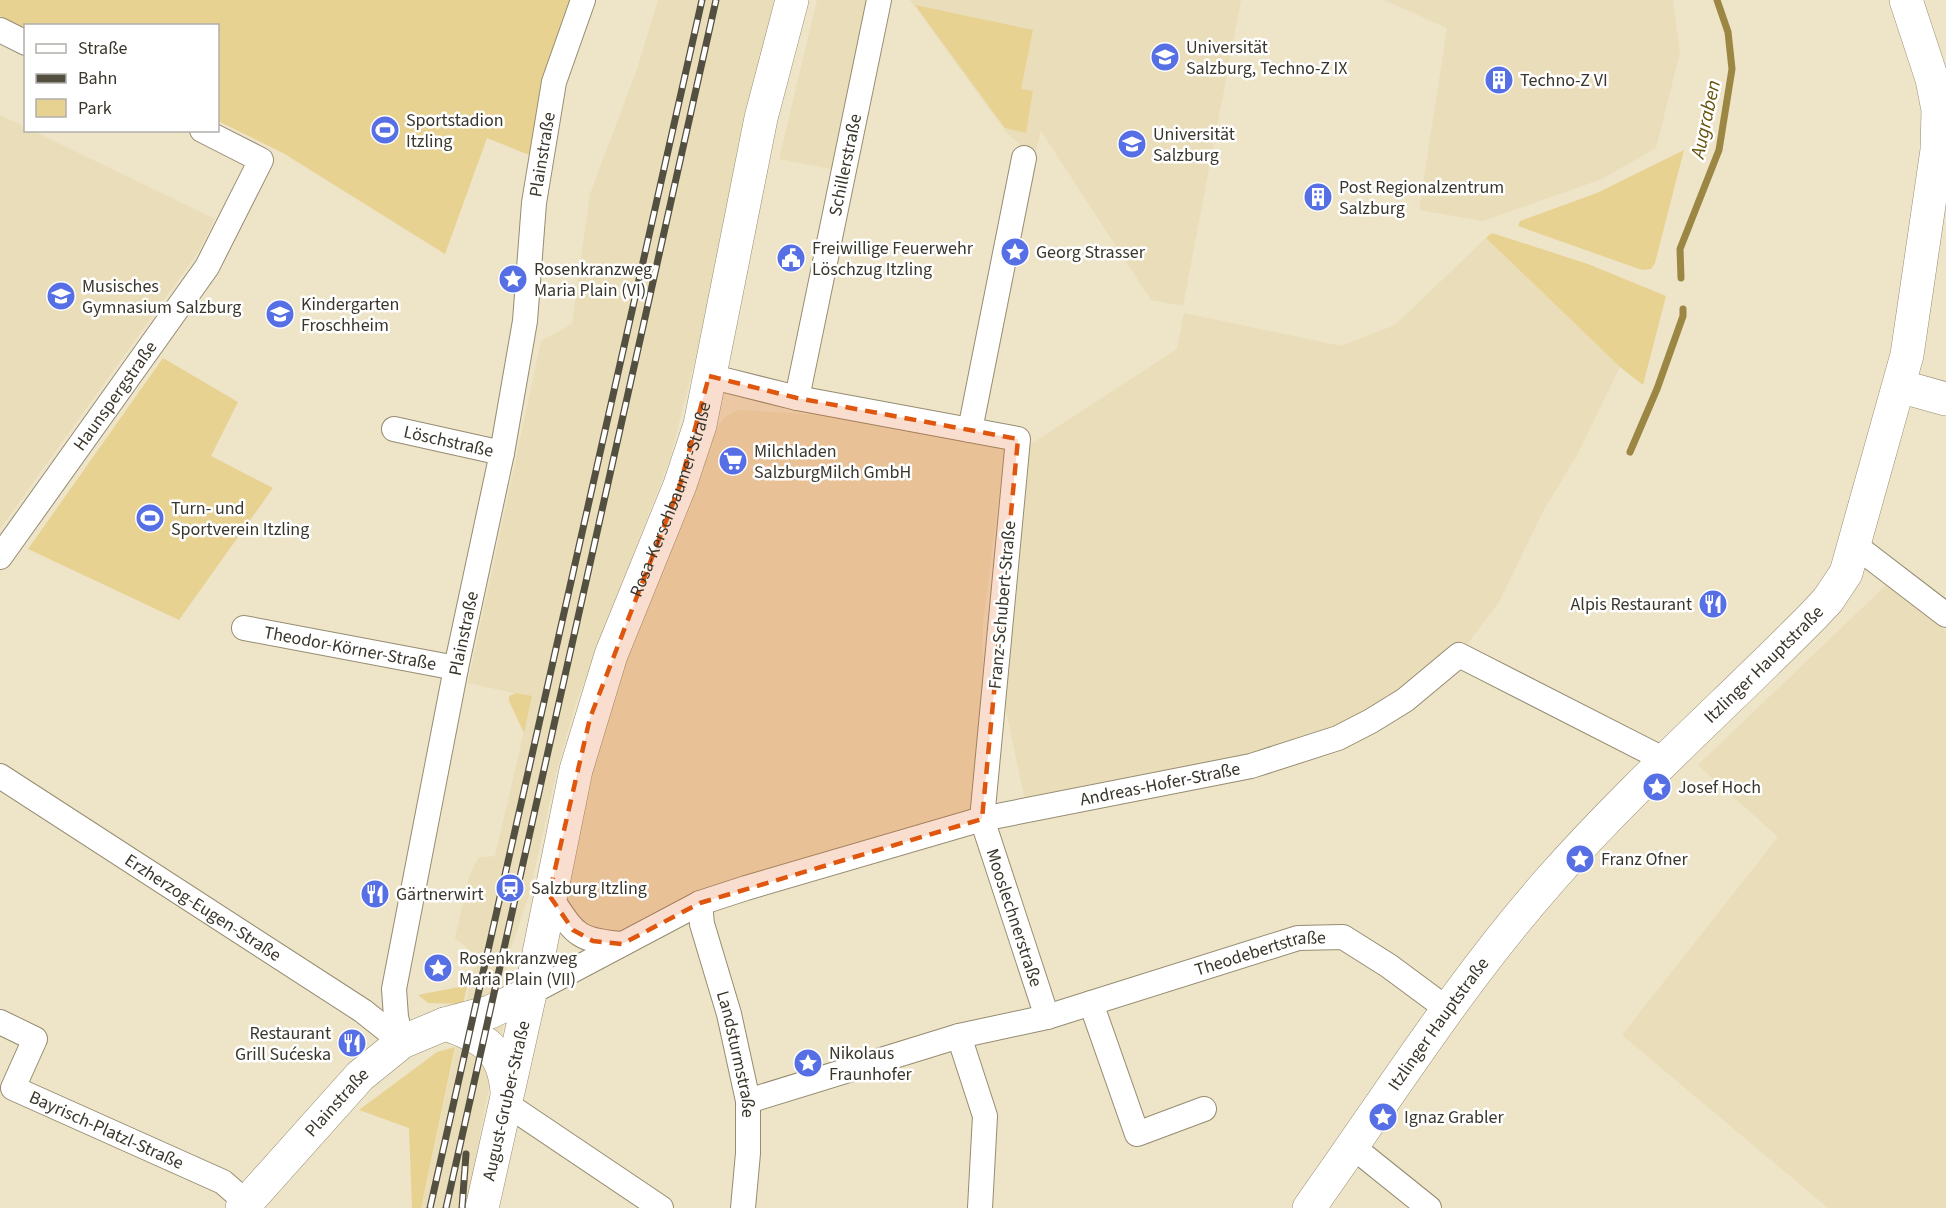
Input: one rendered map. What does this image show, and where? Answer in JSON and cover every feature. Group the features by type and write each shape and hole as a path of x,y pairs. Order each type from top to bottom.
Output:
{"street":[{"name":"Plainstraße","path":"244,1205 360,1076 402,1042 396,1017 394,989 456,669 502,453 525,321 534,203 555,82 583,0"},
{"name":"Rosa-Kerschbaumer-Straße","path":"530,993 576,770 590,718 611,655 680,485 700,425 761,118 792,0"},
{"name":"Schillerstraße","path":"797,398 879,0"},
{"name":"Itzlinger Hauptstraße","path":"1309,1208 1447,1009 1551,879 1665,760 1828,600 1846,573 1856,546 1907,355 1932,195 1938,110 1932,79 1906,0"},
{"path":"0,30 24,42"},
{"name":"Haunspergstraße","path":"0,557 207,267 261,160 206,132"},
{"path":"970,430 1024,158"},
{"name":"Franz-Schubert-Straße","path":"709,376 797,398 1018,439 982,819"},
{"path":"1899,386 1946,399"},
{"name":"Löschstraße","path":"394,429 502,453"},
{"path":"1856,546 1946,615"},
{"name":"Theodor-Körner-Straße","path":"244,628 456,669"},
{"name":"Andreas-Hofer-Straße","path":"402,1042 445,1024 490,1012 700,903 982,819 1251,766 1315,746 1371,722 1404,700 1459,655 1665,760"},
{"name":"Erzherzog-Eugen-Straße","path":"0,776 363,1011 402,1042"},
{"name":"Mooslechnerstraße","path":"982,819 1047,1017"},
{"path":"549,895 573,930 584,938 622,944"},
{"name":"Landsturmstraße","path":"700,903 702,924 729,1014 748,1101 748,1153 743,1208"},
{"name":"Theodebertstraße","path":"748,1101 959,1036 1047,1017 1298,938 1343,937 1389,966 1447,1009"},
{"name":"August-Gruber-Straße","path":"482,1208 530,993"},
{"path":"1091,1002 1137,1134 1204,1109"},
{"name":"Bayrisch-Platzl-Straße","path":"0,1022 35,1039 6,1095 223,1182 244,1205"},
{"path":"445,1024 484,1040 492,1048 501,1063 506,1100 661,1208"},
{"path":"959,1036 985,1116 980,1208"},
{"path":"1353,1147 1429,1208"}],"highlighted area":[{"path":"709,376 797,398 1018,439 982,819 700,903 622,944 593,941 573,930 549,895 590,718 680,485"}],"shaded area":[{"path":"658,0 774,0 696,356 670,459 575,706 557,770 529,895 507,961 506,1016 492,1070 466,1208 421,1208 476,955 455,938 468,880 478,858 495,856 532,697 468,683 541,341 572,324 590,194 637,69"},
{"path":"817,0 890,0 852,173 779,159"},
{"name":"Universität Salzburg","path":"910,0 1241,0 1183,306 1151,300 1041,131 1034,157 1006,132"},
{"path":"1384,0 1673,0 1680,52 1656,148 1602,179 1483,221 1419,210 1447,28"},
{"path":"0,115 24,127 24,132 35,132 215,219 199,251 0,529"},
{"path":"1486,238 1620,367 1576,457 1545,508 1499,602 1459,655 1338,738 1027,810 1000,682 1028,446 1177,349 1184,313 1341,346 1395,325"},
{"path":"737,410 822,415 1005,449 983,623 982,819 913,840 622,944 592,936 563,900 565,870 620,667 717,427 725,417"},
{"path":"1886,585 1946,631 1946,1208 1828,1208 1622,1035 1778,837 1698,765"}],"green space":[{"name":"Sportstadion Itzling","path":"0,0 572,0 529,155 487,138 445,254 283,153 219,121 219,24 24,24 24,28 0,16"},
{"path":"915,5 1033,30 1021,89 1033,91 1026,133 1005,128"},
{"path":"1684,150 1655,263 1651,269 1642,270 1518,226 1520,221 1597,193"},
{"path":"1492,233 1588,264 1666,296 1643,385 1620,367 1486,238"},
{"name":"Turn- und Sportverein Itzling","path":"163,358 238,402 211,456 273,488 179,620 28,549"},
{"path":"516,693 532,696 524,733 509,701 509,696"},
{"path":"467,987 463,1004 428,1003 418,995"},
{"path":"455,1047 421,1208 412,1208 409,1128 359,1110 437,1052"}],"waterway":[{"name":"Augraben","path":"1681,278 1680,249 1719,150 1732,69 1728,32 1717,0"},
{"path":"1630,452 1657,389 1683,316 1683,309"}],"railway":[{"path":"430,1208 702,0"},
{"path":"446,1208 716,0"},
{"path":"462,1208 466,1154"}],"place":[{"name":"Universität Salzburg, Techno-Z IX","path":"1165,57"},
{"name":"Techno-Z VI","path":"1499,80"},
{"name":"Sportstadion Itzling","path":"385,130"},
{"name":"Universität Salzburg","path":"1132,144"},
{"name":"Post Regionalzentrum Salzburg","path":"1318,197"},
{"name":"Georg Strasser","path":"1015,252"},
{"name":"Freiwillige Feuerwehr Löschzug Itzling","path":"791,258"},
{"name":"Rosenkranzweg Maria Plain (VI)","path":"513,279"},
{"name":"Musisches Gymnasium Salzburg","path":"61,296"},
{"name":"Kindergarten Froschheim","path":"280,314"},
{"name":"Milchladen SalzburgMilch GmbH","path":"733,461"},
{"name":"Turn- und Sportverein Itzling","path":"150,518"},
{"name":"Alpis Restaurant","path":"1713,604"},
{"name":"Josef Hoch","path":"1657,787"},
{"name":"Franz Ofner","path":"1580,859"},
{"name":"Salzburg Itzling","path":"510,888"},
{"name":"Gärtnerwirt","path":"375,894"},
{"name":"Rosenkranzweg Maria Plain (VII)","path":"438,968"},
{"name":"Restaurant Grill Sućeska","path":"352,1043"},
{"name":"Nikolaus Fraunhofer","path":"808,1063"},
{"name":"Ignaz Grabler","path":"1383,1117"}]}
